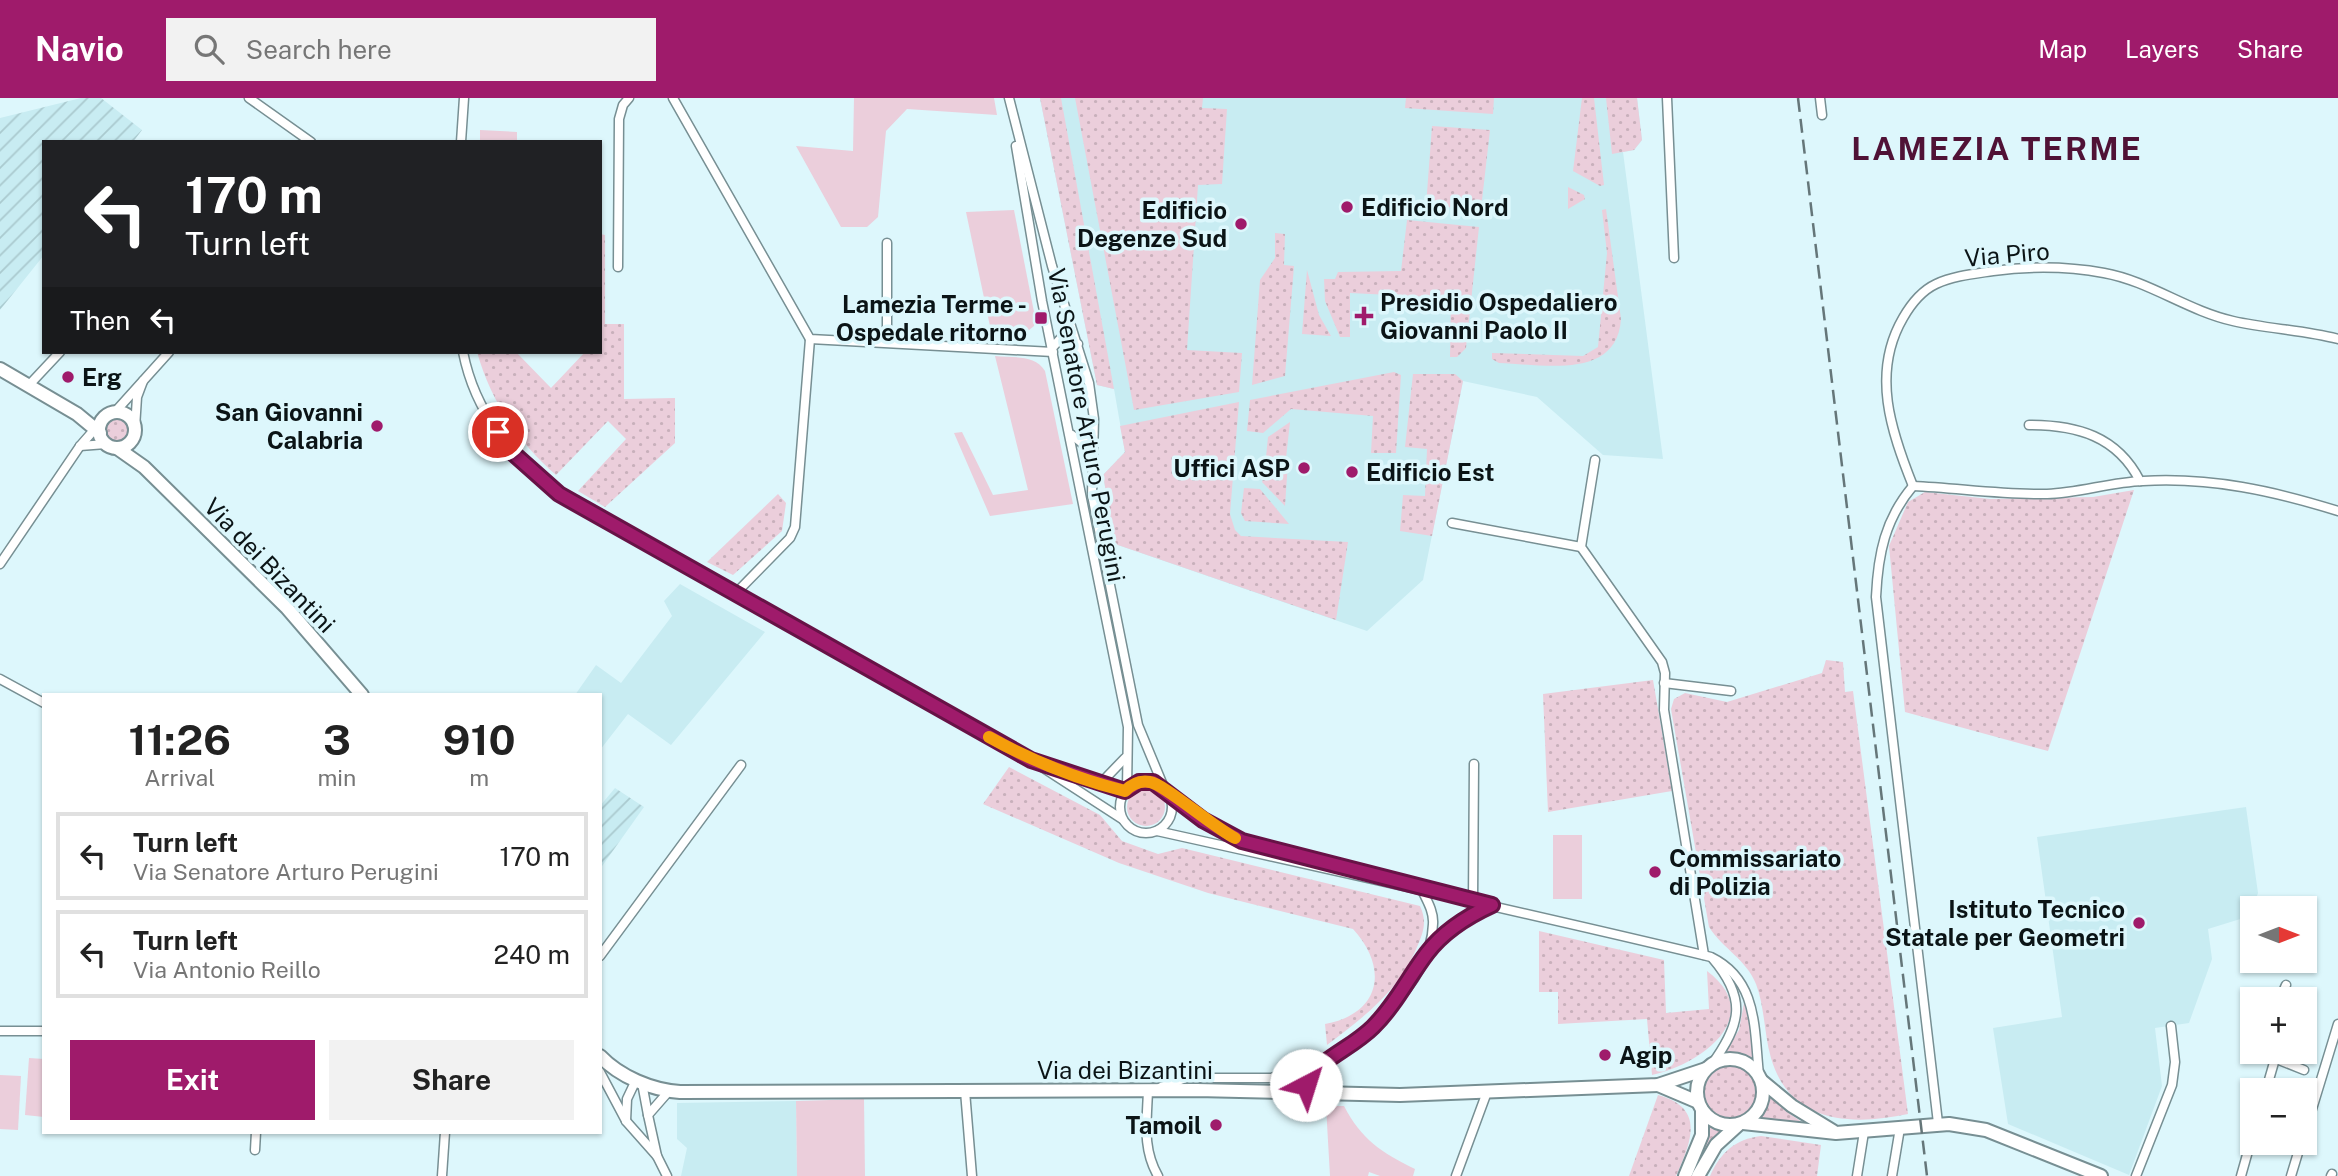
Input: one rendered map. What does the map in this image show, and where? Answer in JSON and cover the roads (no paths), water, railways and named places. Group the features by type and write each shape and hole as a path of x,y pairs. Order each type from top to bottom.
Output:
{"street":[{"path":"249,98 308,140"},
{"path":"462,140 464,98"},
{"path":"618,267 619,119 623,105 629,98"},
{"path":"673,98 810,339 796,527 790,538 734,595"},
{"name":"Via Senatore Arturo Perugini","path":"1009,98 1052,266 1078,344 1093,401 1091,486 1094,507 1138,725 1166,791 1203,820 1242,841 1387,876 1473,901 1708,956 1729,965 1746,987 1761,1078"},
{"name":"Via Senatore Arturo Perugini","path":"1009,98 1052,350 1128,727 1126,790"},
{"path":"1667,98 1674,258"},
{"path":"1820,98 1822,116"},
{"path":"887,243 887,342"},
{"name":"Via Piro","path":"1913,486 1889,415 1885,389 1887,357 1896,330 1908,308 1922,292 1936,284 1961,276 2029,266 2104,273 2234,321 2338,339"},
{"path":"810,339 1052,350 1061,338 1078,344"},
{"path":"30,384 59,354"},
{"path":"80,446 106,429 146,375 167,354"},
{"path":"464,354 482,410 514,454 559,494 1031,760 1141,833 1157,831 1171,814 1166,791 1146,781 1126,790 1099,785 1031,760"},
{"name":"Via dei Bizantini","path":"0,369 106,429 287,608 360,693"},
{"path":"77,414 128,444 135,431 138,397 146,375"},
{"path":"0,564 80,446 126,414 135,431 144,467"},
{"path":"2029,425 2064,425 2097,437 2130,460 2140,481"},
{"path":"1069,430 1075,440 1083,444 1094,433"},
{"path":"1595,460 1581,547 1661,662 1664,710 1708,956 1724,972 1737,1007 1731,1038 1699,1082 1702,1135 1685,1176"},
{"path":"1938,1123 1876,597 1881,548 1897,505 1913,486 1995,494 2049,494 2140,481 2191,480 2242,485 2338,511"},
{"path":"1452,523 1581,547"},
{"path":"0,679 42,702"},
{"path":"1664,683 1731,691"},
{"path":"1099,785 1125,758"},
{"path":"1473,901 1474,764"},
{"path":"602,953 741,765"},
{"path":"1122,819 1120,805 1126,790"},
{"name":"Via Senatore Arturo Perugini","path":"1157,831 1368,881 1421,888"},
{"path":"1274,1087 1317,1067 1371,1029 1409,984 1427,952 1433,924 1432,911 1421,888"},
{"path":"1427,952 1459,923 1492,905"},
{"path":"2317,1093 2338,1024"},
{"path":"2136,1176 2172,1085 2175,1062 2171,1026"},
{"path":"0,1031 42,1031"},
{"name":"Via dei Bizantini","path":"602,1057 639,1081 669,1091 1152,1090 1274,1087 1312,1094 1487,1092 1658,1085 1709,1066"},
{"path":"1709,1066 1733,1058 1752,1066 1761,1078 1792,1106 1836,1133"},
{"path":"2288,1064 2304,1070"},
{"path":"1274,1087 1317,1067"},
{"path":"1312,1094 1306,1080 1317,1067"},
{"path":"602,1076 626,1121 656,1156"},
{"path":"1698,1176 1716,1146 1740,1124 1752,1118 1763,1102 1761,1078"},
{"path":"639,1081 656,1156 665,1175"},
{"path":"626,1121 627,1099 639,1081"},
{"name":"Via dei Bizantini","path":"1658,1085 1700,1107"},
{"path":"1152,1090 1145,1145 1148,1158 1158,1176"},
{"path":"648,1115 669,1091"},
{"path":"965,1091 972,1176"},
{"path":"1456,1176 1487,1092"},
{"path":"1700,1107 1718,1123 1836,1133 1938,1123 1986,1130 2101,1176"},
{"path":"1892,1176 1900,1128"},
{"path":"1857,1176 1864,1132"},
{"path":"255,1150 256,1134"},
{"path":"442,1176 445,1134"},
{"path":"2241,1176 2247,1155"},
{"path":"2291,1176 2297,1155"}],"railway":[{"path":"1798,98 1927,1176"}],"place":[{"name":"Edificio Nord","path":"1347,207"},
{"name":"Edificio Degenze Sud","path":"1241,224"},
{"name":"Presidio Ospedaliero Giovanni Paolo II","path":"1364,316"},
{"name":"Lamezia Terme - Ospedale ritorno","path":"1041,318"},
{"name":"Erg","path":"68,377"},
{"name":"San Giovanni Calabria","path":"377,426"},
{"name":"Uffici ASP","path":"1304,468"},
{"name":"Edificio Est","path":"1352,472"},
{"name":"Commissariato di Polizia","path":"1655,872"},
{"name":"Istituto Tecnico Statale per Geometri","path":"2139,923"},
{"name":"Agip","path":"1605,1055"},
{"name":"Tamoil","path":"1216,1125"}],"district":[{"name":"LAMEZIA TERME","path":"1997,148"}]}
